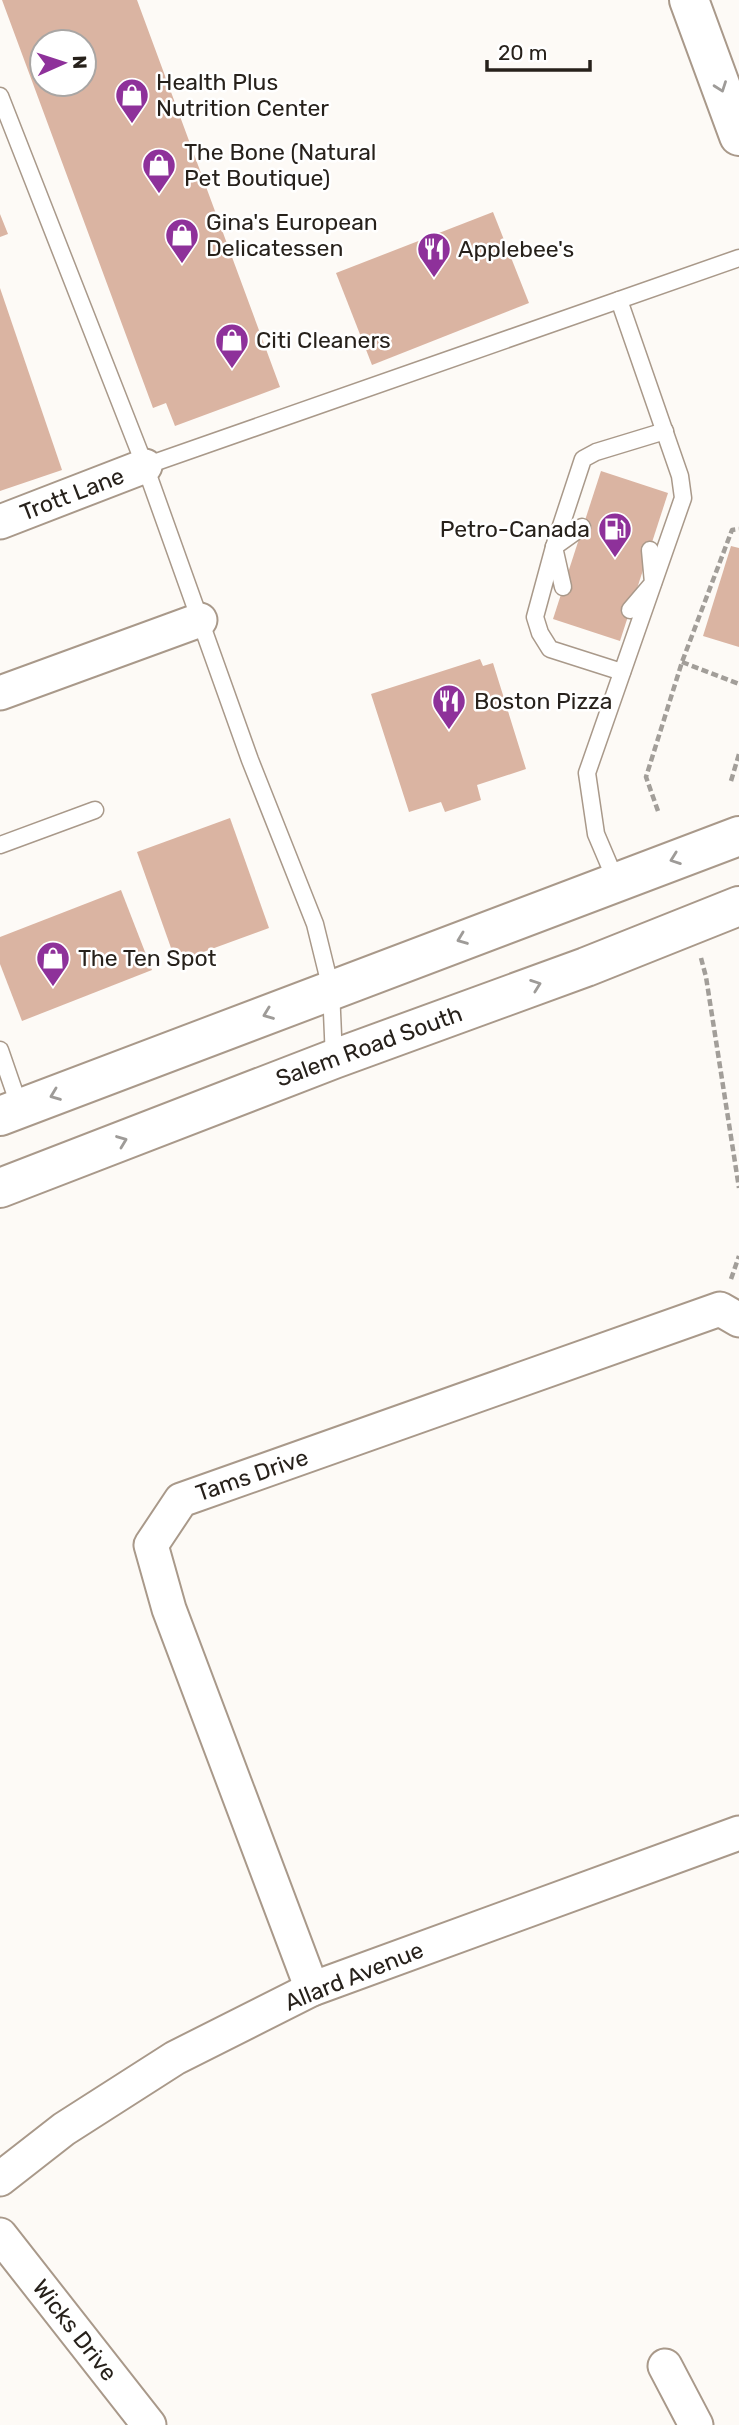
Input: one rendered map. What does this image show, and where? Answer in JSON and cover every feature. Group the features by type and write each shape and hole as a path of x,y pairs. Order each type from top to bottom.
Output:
{"main road":[{"path":"690,0 739,136"},
{"path":"10,1112 739,836"},
{"name":"Salem Road South","path":"0,1188 334,1059 586,967 739,906"}],"street":[{"name":"Trott Lane","path":"0,522 145,466"},
{"path":"0,693 200,620"},
{"name":"Tams Drive","path":"312,1989 169,1609 151,1545 181,1500 720,1309 739,1320"},
{"name":"Allard Avenue","path":"0,2179 64,2129 175,2058 312,1989 739,1833"},
{"name":"Wicks Drive","path":"0,2235 149,2425"},
{"path":"666,2366 696,2425"}],"lane":[{"path":"0,96 145,466 250,760 315,924 331,989 334,1059"},
{"path":"145,466 739,258"},
{"path":"616,881 596,834 587,773 683,498 680,476 619,300"},
{"path":"622,672 550,649 540,634 535,617 554,547 583,459 596,452 665,431"},
{"path":"554,547 582,527"},
{"path":"554,547 563,587"},
{"path":"630,610 653,583 650,550"},
{"path":"0,845 95,810"},
{"path":"0,1051 10,1112"}],"path":[{"path":"658,811 646,777 682,662 732,530 739,529"},
{"path":"682,662 739,684"},
{"path":"731,781 739,754"},
{"path":"692,925 706,977 739,1188"}],"building":[{"path":"2,0 137,0 280,387 175,426 166,403 153,408 38,98 98,98 98,28 28,28 28,70"},
{"path":"493,212 529,303 372,365 336,273"},
{"path":"0,214 8,234 0,237"},
{"path":"0,288 62,470 0,491"},
{"path":"601,471 668,493 620,641 553,619"},
{"path":"731,546 739,548 739,647 703,636"},
{"name":"Boston Pizza","path":"480,659 483,666 493,663 526,769 477,785 481,800 445,812 441,802 409,812 371,694"},
{"path":"230,818 269,928 176,962 137,852"},
{"path":"121,890 152,970 22,1021 0,964 0,937"}],"place":[{"name":"Health Plus Nutrition Center","path":"132,125"},
{"name":"The Bone (Natural Pet Boutique)","path":"159,195"},
{"name":"Gina's European Delicatessen","path":"182,265"},
{"name":"Applebee's","path":"434,279"},
{"name":"Citi Cleaners","path":"232,370"},
{"name":"Petro-Canada","path":"615,559"},
{"name":"Boston Pizza","path":"449,731"},
{"name":"The Ten Spot","path":"53,988"}]}
